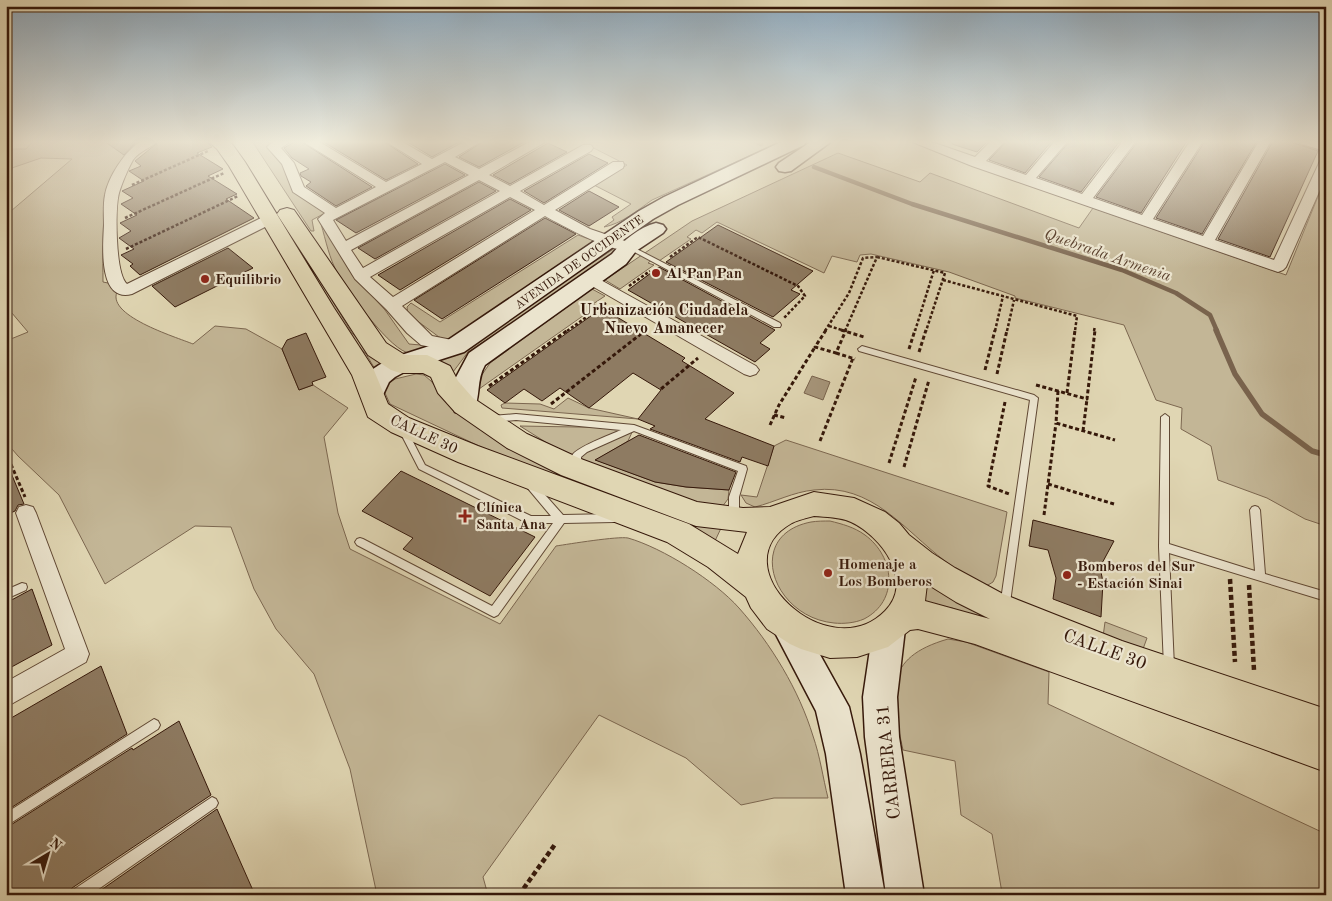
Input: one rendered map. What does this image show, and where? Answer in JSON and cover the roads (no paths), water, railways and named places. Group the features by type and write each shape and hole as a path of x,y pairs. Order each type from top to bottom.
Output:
{"main road":[{"name":"CALLE 30","path":"248,183 324,311 364,374 372,393 376,410 400,425 524,476 678,533 719,558 756,587"},
{"path":"267,183 377,349 400,364 426,364 441,372 447,386 464,405 518,441 578,470 696,514 734,520 774,519"},
{"name":"AVENIDA DE OCCIDENTE","path":"619,244 671,201 710,183"},
{"name":"AVENIDA DE OCCIDENTE","path":"372,393 379,378 400,364 456,346 599,249 619,244 690,208 747,183"},
{"name":"AVENIDA DE OCCIDENTE","path":"464,405 469,370 477,360 619,259 619,244"},
{"path":"822,504 846,507 876,521 898,544 910,568 912,581 907,606 895,623 875,637 858,642 840,643 804,634 788,625 769,608 756,587 752,568 754,549 761,532 774,519 800,506 822,504"},
{"name":"CALLE 30","path":"898,544 922,564 1004,610 1170,673 1326,727"},
{"name":"CALLE 30","path":"895,623 918,614 975,629 1326,754"},
{"name":"CARRERA 31","path":"895,623 880,697 882,737 905,895"},
{"path":"788,625 832,707 843,754 866,895"}],"street":[{"path":"117,183 112,194 110,257 112,276 118,286 127,290 270,219"},
{"path":"296,183 298,189 330,216 343,248 360,276 427,341 456,346"},
{"path":"378,183 386,188"},
{"path":"330,216 395,183"},
{"path":"343,248 464,183"},
{"path":"495,183 585,232 619,244"},
{"path":"360,276 524,183"},
{"path":"392,305 588,183"},
{"path":"1037,183 1278,266 1316,183"},
{"path":"1084,200 1097,183"},
{"path":"1145,221 1170,183"},
{"path":"1206,242 1241,183"},
{"path":"590,279 750,370"},
{"path":"6,695 78,654 26,513"}],"lane":[{"path":"619,244 777,325"},
{"path":"862,349 1034,398 1004,610"},
{"path":"1166,416 1164,547 1170,673"},
{"path":"484,419 516,417 634,428 743,469 734,497 734,520"},
{"path":"400,425 422,468 530,520 637,518"},
{"path":"578,470 576,456 584,450 634,428"},
{"path":"524,476 538,495 561,520"},
{"path":"1255,510 1260,576"},
{"path":"360,542 494,612 561,520"},
{"path":"1164,547 1326,597"},
{"path":"6,595 22,587"},
{"path":"6,820 154,725"},
{"path":"78,895 212,802"}],"waterway":[{"name":"Quebrada Armenia","path":"857,183 912,204 1122,270 1176,293 1210,315 1217,331"},
{"name":"Quebrada Armenia","path":"1216,330 1235,374 1262,414 1312,451 1326,455"}],"place":[{"name":"Al Pan Pan","path":"656,273"},
{"name":"Equilibrio","path":"205,279"},
{"name":"Clínica Santa Ana","path":"465,516"},
{"name":"Homenaje a Los Bomberos","path":"828,573"},
{"name":"Bomberos del Sur - Estación Sinai","path":"1067,575"}],"district":[{"name":"Urbanización Ciudadela Nuevo Amanecer","path":"664,318"}]}
